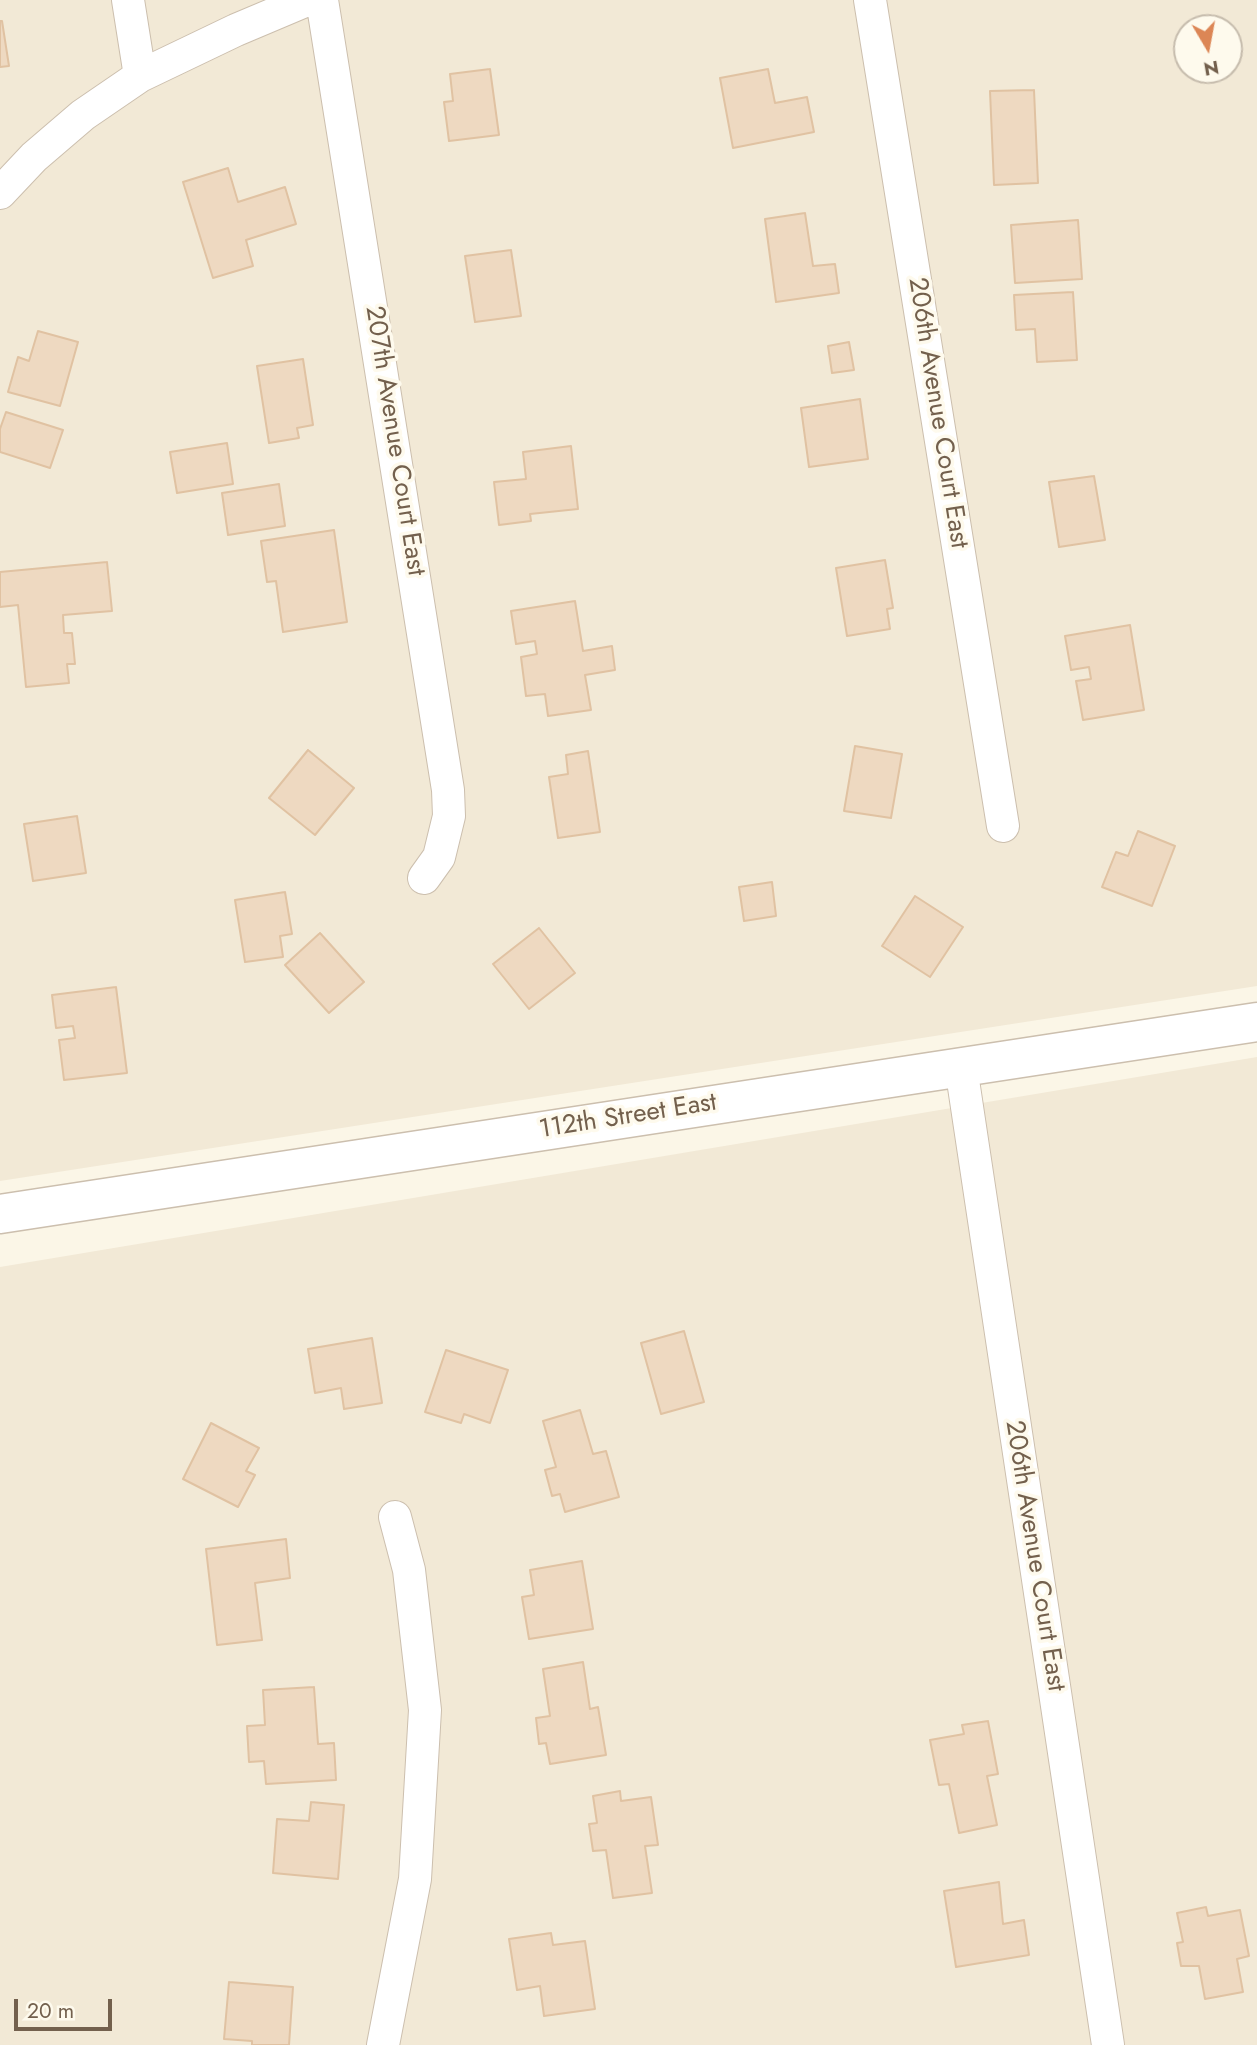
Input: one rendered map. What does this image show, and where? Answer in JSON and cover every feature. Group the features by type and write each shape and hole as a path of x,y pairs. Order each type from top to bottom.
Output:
{"street":[{"path":"128,0 140,76"},
{"path":"0,193 34,157 83,115 140,76 236,30 307,0"},
{"name":"207th Avenue Court East","path":"322,0 448,790 449,816 439,857 424,878"},
{"name":"206th Avenue Court East","path":"870,0 1003,826"},
{"name":"112th Street East","path":"0,1214 1257,1022"},
{"name":"206th Avenue Court East","path":"961,1067 1108,2045"},
{"path":"383,2045 415,1880 425,1721 409,1570 395,1517"}],"shaded area":[{"path":"0,0 1257,0 1257,986 0,1181"},
{"path":"1257,1057 1257,2045 0,2045 0,1267"}],"building":[{"path":"0,21 9,66 0,67"},
{"path":"490,69 499,135 449,141 444,102 453,101 450,74"},
{"path":"768,69 775,103 807,97 814,132 733,148 720,78"},
{"path":"1034,90 1038,183 994,185 990,91"},
{"path":"228,168 238,202 285,187 296,224 246,240 253,266 213,278 183,182"},
{"path":"805,213 813,266 835,264 839,293 776,302 765,219"},
{"path":"1078,220 1082,279 1015,283 1011,225"},
{"path":"511,250 521,316 475,322 465,256"},
{"path":"1073,292 1077,360 1037,362 1035,329 1016,330 1014,295"},
{"path":"38,331 78,342 60,406 8,392 18,357 29,361"},
{"path":"849,342 854,370 832,373 828,346"},
{"path":"303,359 313,425 297,428 299,438 269,443 257,366"},
{"path":"860,399 868,459 809,467 801,408"},
{"path":"6,412 63,430 50,468 0,452 0,429"},
{"path":"227,443 233,484 177,493 170,452"},
{"path":"571,446 578,509 530,514 531,521 499,525 494,482 526,479 523,452"},
{"path":"1094,476 1105,540 1059,547 1049,482"},
{"path":"279,484 285,526 228,535 222,493"},
{"path":"334,530 347,622 283,632 276,581 267,582 261,541"},
{"path":"885,560 893,608 887,609 890,629 847,636 836,568"},
{"path":"107,562 112,611 63,615 64,633 72,633 75,664 67,664 69,683 26,687 18,605 0,607 0,572"},
{"path":"575,601 583,651 612,646 615,670 585,675 591,710 548,716 545,694 526,696 521,657 537,654 535,641 516,644 511,611"},
{"path":"1130,625 1144,710 1083,720 1076,681 1091,679 1089,667 1071,670 1065,636"},
{"path":"855,746 902,754 891,818 844,811"},
{"path":"308,750 354,788 315,835 269,798"},
{"path":"588,751 600,832 558,838 549,777 568,774 566,755"},
{"path":"77,816 86,873 33,881 24,824"},
{"path":"1138,831 1175,846 1152,906 1102,887 1116,852 1128,856"},
{"path":"772,882 776,916 744,921 739,887"},
{"path":"285,892 292,934 280,936 283,957 245,962 235,900"},
{"path":"915,896 963,927 930,977 882,946"},
{"path":"539,928 575,973 529,1009 493,964"},
{"path":"320,933 364,982 329,1013 285,965"},
{"path":"116,987 127,1073 64,1080 59,1040 75,1038 73,1026 56,1028 52,995"},
{"path":"684,1331 704,1402 661,1414 641,1343"},
{"path":"372,1338 382,1403 344,1409 341,1388 315,1393 308,1349"},
{"path":"446,1350 508,1370 490,1423 464,1414 461,1423 425,1412"},
{"path":"580,1410 593,1454 606,1451 619,1497 565,1512 560,1494 552,1496 545,1470 556,1467 543,1421"},
{"path":"211,1423 259,1448 246,1471 255,1475 238,1507 183,1479"},
{"path":"286,1539 290,1578 255,1583 262,1640 217,1645 206,1549"},
{"path":"582,1561 593,1629 529,1639 522,1597 534,1595 530,1570"},
{"path":"583,1662 590,1709 598,1707 606,1755 550,1764 546,1743 539,1744 536,1718 550,1716 543,1669"},
{"path":"314,1687 318,1744 334,1743 336,1780 266,1784 264,1761 249,1762 247,1726 265,1725 263,1690"},
{"path":"988,1721 998,1774 987,1776 997,1825 959,1833 949,1784 939,1785 930,1740 964,1734 962,1725"},
{"path":"620,1791 621,1801 651,1797 658,1845 645,1846 652,1893 613,1898 606,1850 593,1851 589,1824 597,1823 593,1796"},
{"path":"311,1802 344,1805 338,1879 273,1873 277,1819 309,1821"},
{"path":"999,1882 1003,1924 1024,1920 1029,1955 956,1967 944,1891"},
{"path":"1206,1907 1208,1916 1240,1910 1249,1956 1237,1959 1243,1992 1205,1999 1199,1966 1181,1966 1177,1943 1183,1942 1177,1913"},
{"path":"551,1933 553,1945 585,1941 595,2009 544,2016 540,1986 517,1990 509,1939"},
{"path":"229,1982 293,1987 289,2045 252,2045 252,2041 224,2039"}]}
